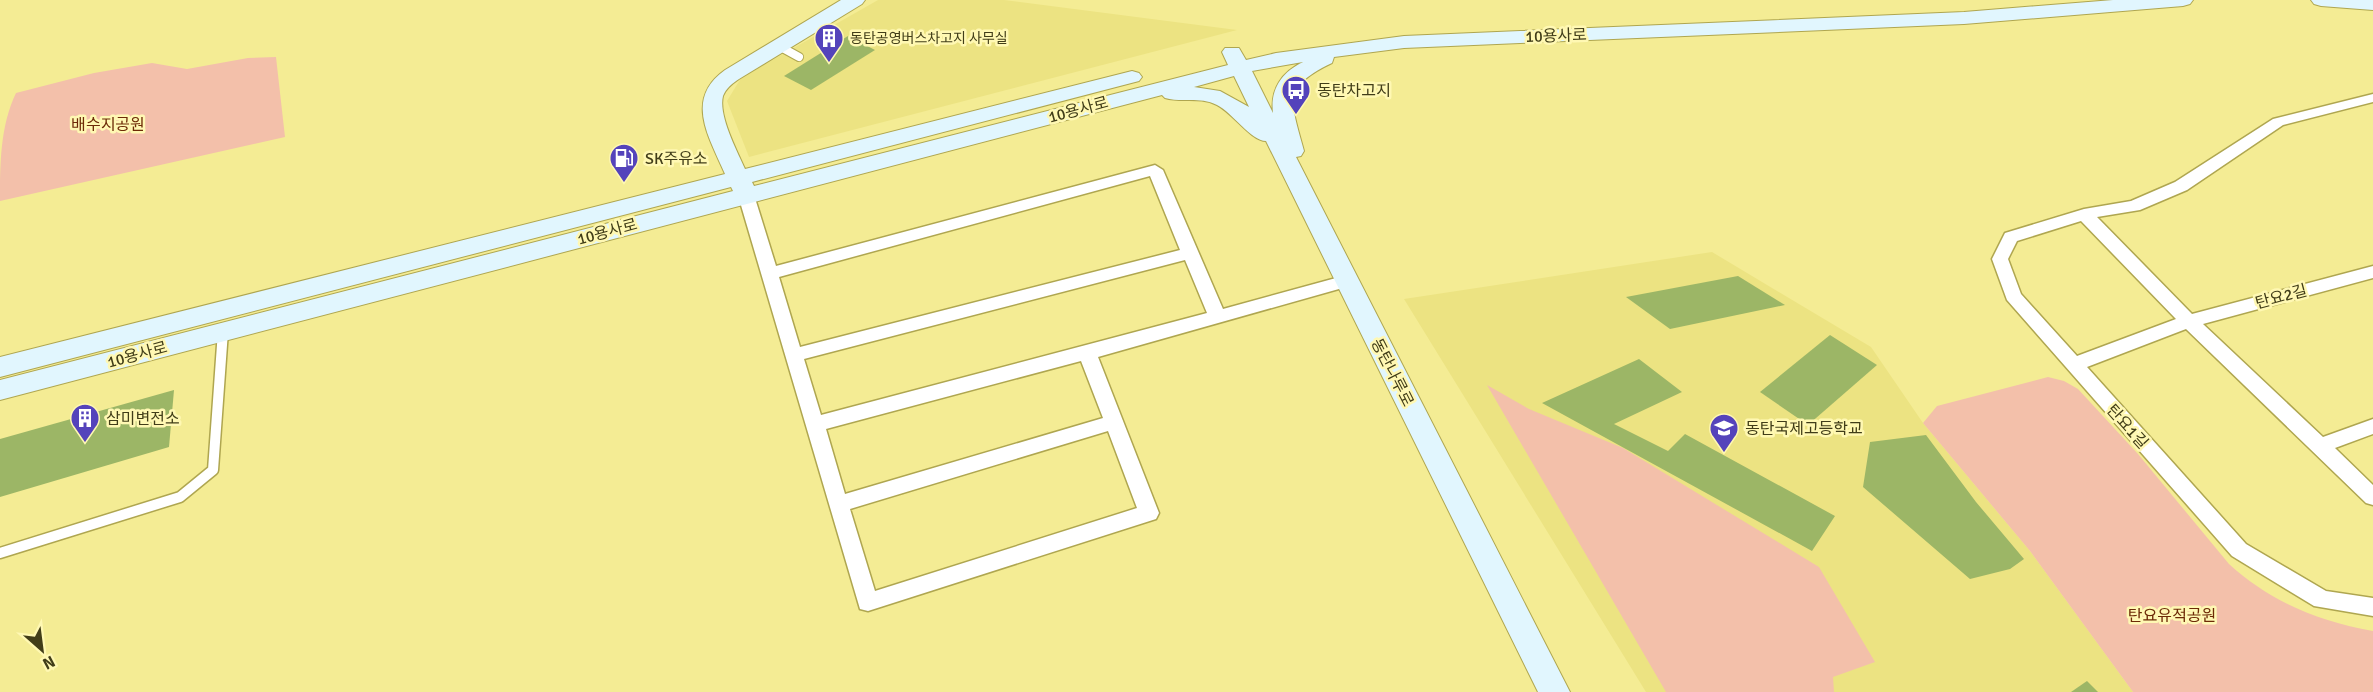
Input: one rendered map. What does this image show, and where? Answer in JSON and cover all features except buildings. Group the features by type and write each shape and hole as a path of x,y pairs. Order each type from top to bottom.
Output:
{"street":[{"path":"855,0 725,79 714,94 714,113 742,186 770,274 868,602 1149,513 1087,353"},
{"name":"10용사로","path":"0,368 742,186 1348,33 1426,26 1925,8 2044,0"},
{"name":"10용사로","path":"0,390 223,331 742,186 992,132 1235,60 1441,40 1964,18 2183,0"},
{"path":"2321,0 2373,4"},
{"path":"1301,190 1282,104 1282,92 1292,77 1303,69 1337,54 1362,47"},
{"name":"동탄나루로","path":"1235,60 1554,692"},
{"path":"992,132 1046,125 1150,98 1181,93 1204,94 1234,104 1247,114 1283,161 1301,190"},
{"name":"탄요1길","path":"2373,98 2278,122 2181,186 2134,206 2084,214 2011,237 2000,259 2013,296 2239,550 2322,600 2373,607"},
{"path":"770,274 1155,170 1217,316"},
{"path":"2084,214 2189,321 2373,497"},
{"path":"794,355 1190,253"},
{"name":"탄요2길","path":"2074,365 2189,321 2373,272"},
{"path":"815,424 1087,353 1347,281"},
{"path":"838,504 1114,422"},
{"path":"2320,446 2373,426"}],"lane":[{"path":"779,46 800,57"},
{"path":"0,553 180,497 213,470 223,331"}],"shaded area":[{"path":"878,0 1004,0 1237,30 749,157 727,101 741,78"},
{"name":"동탄국제고등학교","path":"1712,252 1871,347 1923,423 2030,551 2133,692 1646,692 1404,299"}],"green space":[{"name":"배수지공원","path":"276,57 285,137 0,201 4,132 16,93 94,73 152,63 187,69 248,58"},
{"name":"탄요유적공원","path":"2048,377 2064,381 2078,389 2138,454 2229,564 2245,577 2261,589 2296,608 2333,622 2373,631 2373,692 2133,692 2030,551 1923,423 1937,406"},
{"path":"1487,385 1529,409 1623,448 1819,567 1875,662 1833,677 1834,692 1666,692"}],"place":[{"name":"동탄공영버스차고지 사무실","path":"829,64"},
{"name":"동탄차고지","path":"1296,116"},
{"name":"SK주유소","path":"624,184"},
{"name":"삼미변전소","path":"85,444"},
{"name":"동탄국제고등학교","path":"1724,454"}]}
